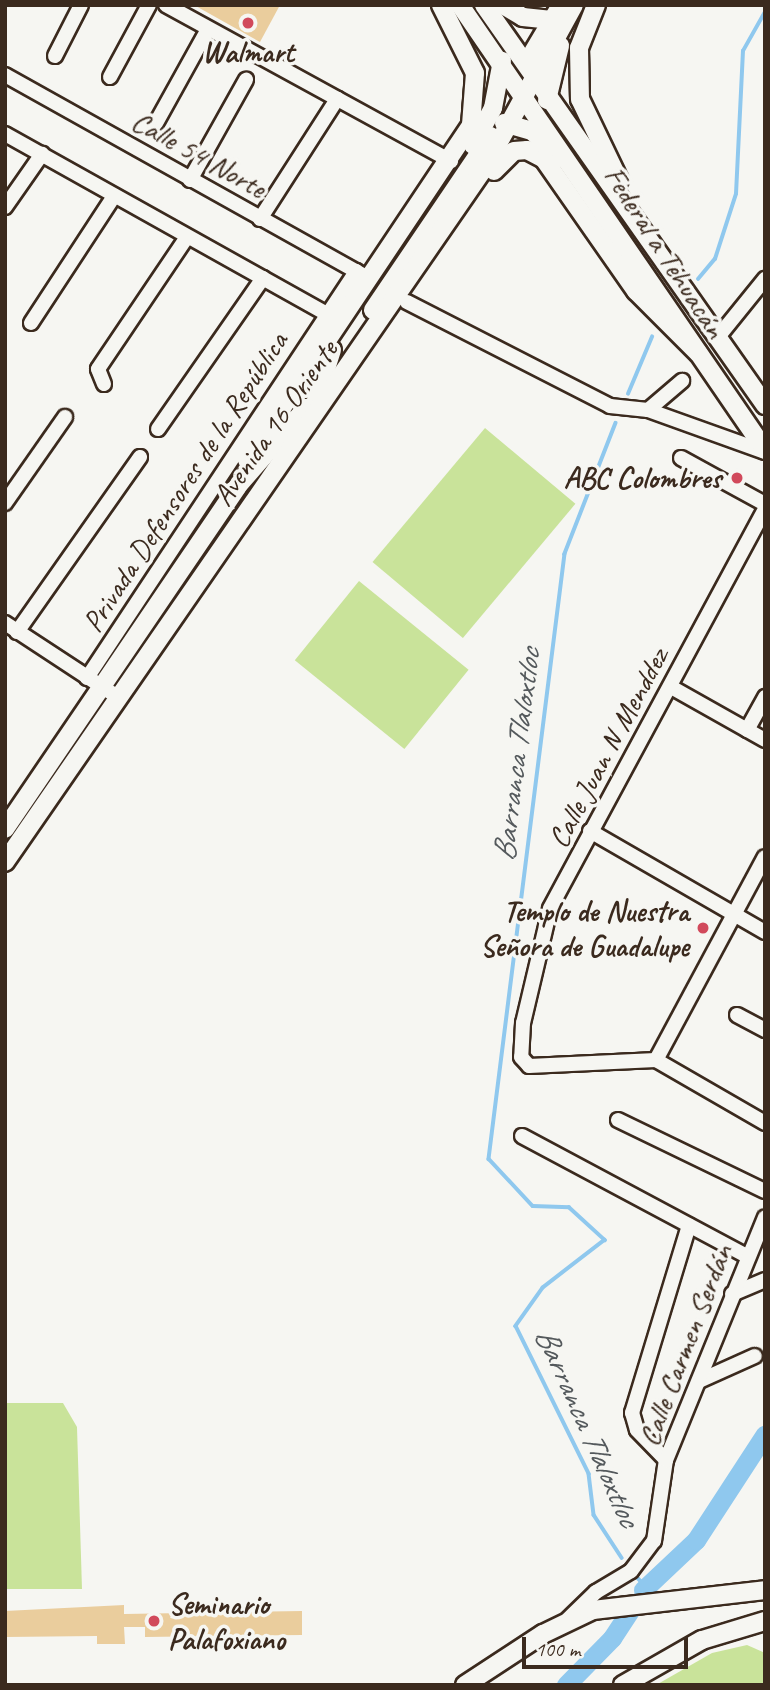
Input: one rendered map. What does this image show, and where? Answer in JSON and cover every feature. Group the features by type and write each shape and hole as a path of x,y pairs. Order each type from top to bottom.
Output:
{"main road":[{"path":"237,487 254,446 363,274 402,249 474,114 476,83 468,52 441,5"},
{"name":"Federal a Tehuacán","path":"460,5 548,126 765,451"},
{"path":"548,126 547,95 557,52 587,5"},
{"path":"596,5 579,48 580,100 626,207"},
{"path":"499,124 498,96 502,63 494,10 523,17 562,13"},
{"name":"Federal a Tehuacán","path":"494,10 530,71 764,404"},
{"name":"Avenida 16 Oriente","path":"5,862 315,408 521,90 562,13"},
{"path":"455,153 499,124 532,131 556,155 644,284 695,347"},
{"name":"Avenida 16 Oriente","path":"5,829 237,487 315,408 402,249 499,124"},
{"path":"315,408 348,386 504,157 527,150 544,159 648,305 764,404"},
{"path":"465,1685 567,1620 619,1604 765,1590"},
{"path":"623,1685 702,1640 765,1621"}],"street":[{"path":"55,56 81,5"},
{"path":"110,77 149,5"},
{"path":"166,5 337,100 455,153"},
{"path":"156,123 208,29"},
{"name":"Calle 54 Norte","path":"5,75 363,274"},
{"path":"190,180 246,80"},
{"path":"260,219 337,100"},
{"name":"Privada Defensores de la República","path":"5,134 327,314"},
{"path":"5,207 42,154"},
{"path":"31,323 114,196"},
{"path":"104,384 98,369 187,237"},
{"name":"Privada Defensores de la República","path":"87,678 327,314 363,274"},
{"path":"158,429 264,278"},
{"path":"718,337 765,279"},
{"path":"407,302 610,406 648,410 765,451"},
{"path":"648,410 682,381"},
{"path":"5,503 65,417"},
{"path":"119,698 11,627 140,457"},
{"path":"681,458 765,507"},
{"name":"Calle Juan N Menddez","path":"656,1060 523,1063 523,1023 550,909 590,831 671,688 765,507"},
{"path":"671,688 765,740"},
{"path":"747,730 765,697"},
{"path":"590,831 765,932"},
{"path":"765,857 656,1060 765,1123"},
{"path":"737,1015 765,1030"},
{"path":"618,1119 765,1191"},
{"path":"522,1136 747,1256"},
{"name":"Calle Carmen Serdán","path":"567,1620 596,1592 631,1571 654,1541 666,1460 765,1217"},
{"path":"666,1460 637,1430 632,1413 689,1225"},
{"path":"732,1294 765,1280"},
{"path":"699,1381 755,1356"}],"green space":[{"path":"485,428 575,504 463,638 373,562"},
{"path":"359,581 469,670 404,749 295,660"},
{"path":"5,1403 63,1403 77,1427 82,1589 5,1589"},
{"path":"747,1645 765,1653 765,1685 656,1685 712,1653"}],"building":[{"name":"Walmart","path":"194,5 280,5 260,42"},
{"name":"Seminario Palafoxiano","path":"124,1605 124,1614 302,1611 302,1635 145,1637 145,1627 124,1627 125,1644 97,1644 97,1636 5,1637 5,1611"}],"waterway":[{"name":"Barranca Tlaloxtloc","path":"698,279 715,259 736,194 743,51 765,12"},
{"name":"Barranca Tlaloxtloc","path":"628,394 652,337"},
{"name":"Barranca Tlaloxtloc","path":"616,423 565,554 489,1159 533,1206 569,1207 605,1240 543,1288 516,1326 589,1474 594,1515 622,1558"},
{"path":"643,1590 696,1540 765,1434"},
{"name":"Barranca Tlaloxtloc","path":"637,1577 645,1586"},
{"path":"566,1685 612,1638 635,1603"}],"place":[{"name":"Walmart","path":"248,23"},
{"name":"ABC Colombres","path":"737,478"},
{"name":"Templo de Nuestra Señora de Guadalupe","path":"703,928"},
{"name":"Seminario Palafoxiano","path":"154,1621"}]}
